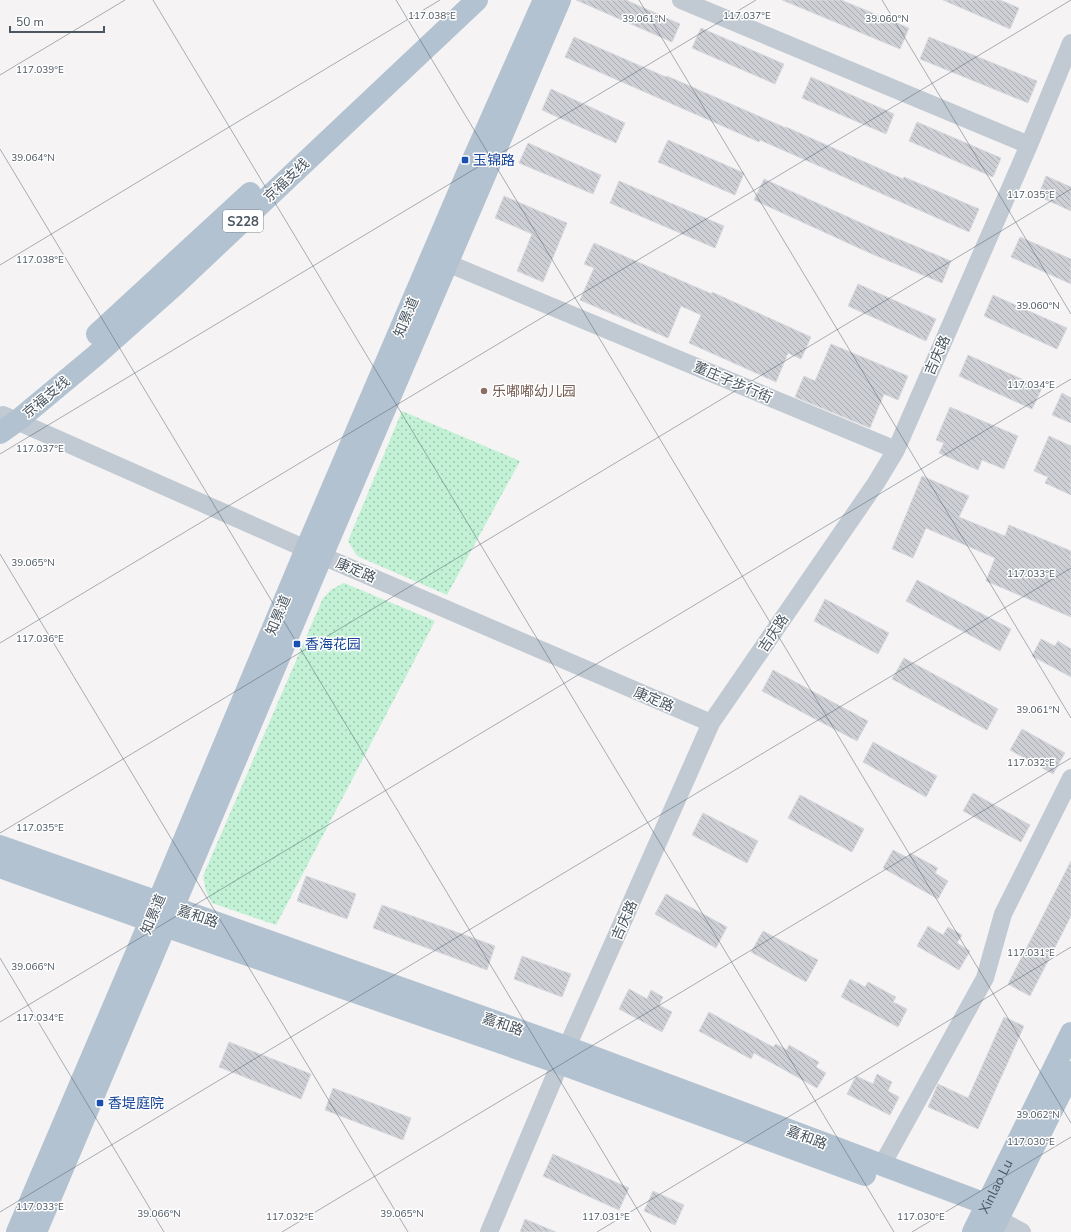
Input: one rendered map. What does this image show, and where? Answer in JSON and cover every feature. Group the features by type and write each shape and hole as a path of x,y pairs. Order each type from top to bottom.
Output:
{"main road":[{"name":"京福支线","path":"5,421 457,0"},
{"name":"京福支线","path":"5,421 95,356 175,285 477,0"},
{"name":"知景道","path":"440,260 471,164 544,0"},
{"name":"知景道","path":"36,1232 162,915 314,552 440,260 560,0"},
{"name":"嘉和路","path":"0,846 162,915"},
{"name":"嘉和路","path":"0,867 162,915 882,1165 986,1221"},
{"name":"知景道","path":"17,1232 162,915"},
{"name":"Xinlao Lu","path":"986,1221 1071,1033"},
{"name":"嘉和路","path":"564,1055 986,1221"},
{"name":"Xinlao Lu","path":"986,1221 1071,1072"}],"street":[{"path":"682,0 1029,145"},
{"name":"吉庆路","path":"490,1232 564,1055 711,723 876,483 896,450 1029,145 1071,43"},
{"name":"董庄子步行街","path":"440,260 896,450"},
{"name":"康定路","path":"5,421 711,723"},
{"path":"882,1165 985,978 1003,914 1071,778"},
{"name":"嘉和路","path":"986,1221 1022,1232"}],"green space":[{"path":"402,411 520,461 447,595 357,556 348,541"},
{"path":"344,583 435,621 276,925 212,903 206,891 203,876 323,598 332,589"}],"building":[{"path":"576,0 626,0 680,24 672,42"},
{"path":"782,0 841,0 909,28 900,49"},
{"path":"943,0 1000,0 1019,8 1010,29"},
{"path":"701,28 784,64 775,84 692,48"},
{"path":"574,37 786,127 903,179 904,177 979,209 969,232 760,140 759,142 565,57"},
{"path":"929,37 1037,81 1028,103 920,59"},
{"path":"811,77 894,114 886,134 802,98"},
{"path":"551,89 625,123 616,143 542,110"},
{"path":"917,122 1001,158 993,177 909,141"},
{"path":"668,140 744,173 735,195 658,162"},
{"path":"528,143 601,175 593,194 519,163"},
{"path":"1046,176 1071,187 1071,211 1038,196"},
{"path":"764,179 879,231 951,261 942,283 872,254 754,200"},
{"path":"619,181 724,226 715,248 610,203"},
{"path":"504,196 567,223 543,282 517,271 532,234 495,218"},
{"path":"1020,237 1071,259 1071,284 1011,257"},
{"path":"594,243 712,294 712,292 811,337 801,359 788,353 776,382 689,343 701,315 681,306 668,338 580,300 594,268 584,264"},
{"path":"858,284 936,319 926,341 848,306"},
{"path":"993,295 1067,328 1057,349 984,316"},
{"path":"831,344 908,376 898,400 884,394 870,428 795,397 804,376 815,381"},
{"path":"968,355 1042,388 1032,409 959,376"},
{"path":"1062,393 1071,398 1071,423 1052,415"},
{"path":"950,407 1018,436 1004,469 982,460 978,470 939,453 944,443 936,440"},
{"path":"1049,436 1071,446 1071,495 1045,483 1048,477 1034,471"},
{"path":"922,476 969,496 959,517 1005,536 1009,525 1071,551 1071,617 986,581 995,558 926,528 913,558 892,549"},
{"path":"917,580 1011,629 1000,651 906,601"},
{"path":"825,599 889,633 878,654 814,621"},
{"path":"1041,639 1055,646 1058,641 1071,649 1071,677 1032,656"},
{"path":"904,658 998,709 987,730 892,679"},
{"path":"773,670 868,721 857,741 762,691"},
{"path":"1022,729 1065,753 1053,774 1010,750"},
{"path":"873,742 937,776 926,797 863,762"},
{"path":"973,793 1030,825 1021,842 963,811"},
{"path":"800,795 864,829 852,852 788,818"},
{"path":"703,813 758,841 747,863 692,835"},
{"path":"893,850 908,858 910,853 938,868 935,873 948,881 938,899 883,868"},
{"path":"1071,861 1071,916 1030,996 1008,984"},
{"path":"306,876 356,894 347,919 297,901"},
{"path":"666,894 727,927 716,948 655,914"},
{"path":"382,905 495,946 487,970 373,928"},
{"path":"928,926 943,935 948,927 962,935 957,943 970,951 959,970 917,946"},
{"path":"763,931 818,960 806,982 751,952"},
{"path":"522,956 571,974 562,997 514,979"},
{"path":"850,979 865,987 868,982 896,997 893,1002 907,1009 898,1027 841,997"},
{"path":"629,989 647,999 651,990 663,997 659,1005 672,1012 662,1032 619,1009"},
{"path":"709,1012 773,1047 776,1044 787,1050 789,1045 819,1062 816,1067 826,1073 817,1088 754,1053 751,1059 699,1031"},
{"path":"1004,1017 1024,1026 978,1129 928,1107 938,1084 968,1098"},
{"path":"229,1042 311,1074 301,1099 219,1067"},
{"path":"877,1074 892,1082 888,1091 899,1097 890,1115 847,1094 856,1076 873,1084"},
{"path":"333,1088 411,1118 403,1140 325,1110"},
{"path":"553,1154 629,1188 619,1210 543,1176"},
{"path":"653,1191 684,1205 675,1225 644,1211"},
{"path":"525,1219 556,1232 520,1232"}],"place":[{"name":"玉锦路","path":"465,160"},
{"name":"乐嘟嘟幼儿园","path":"484,391"},
{"name":"香海花园","path":"297,644"},
{"name":"香堤庭院","path":"100,1103"}]}
